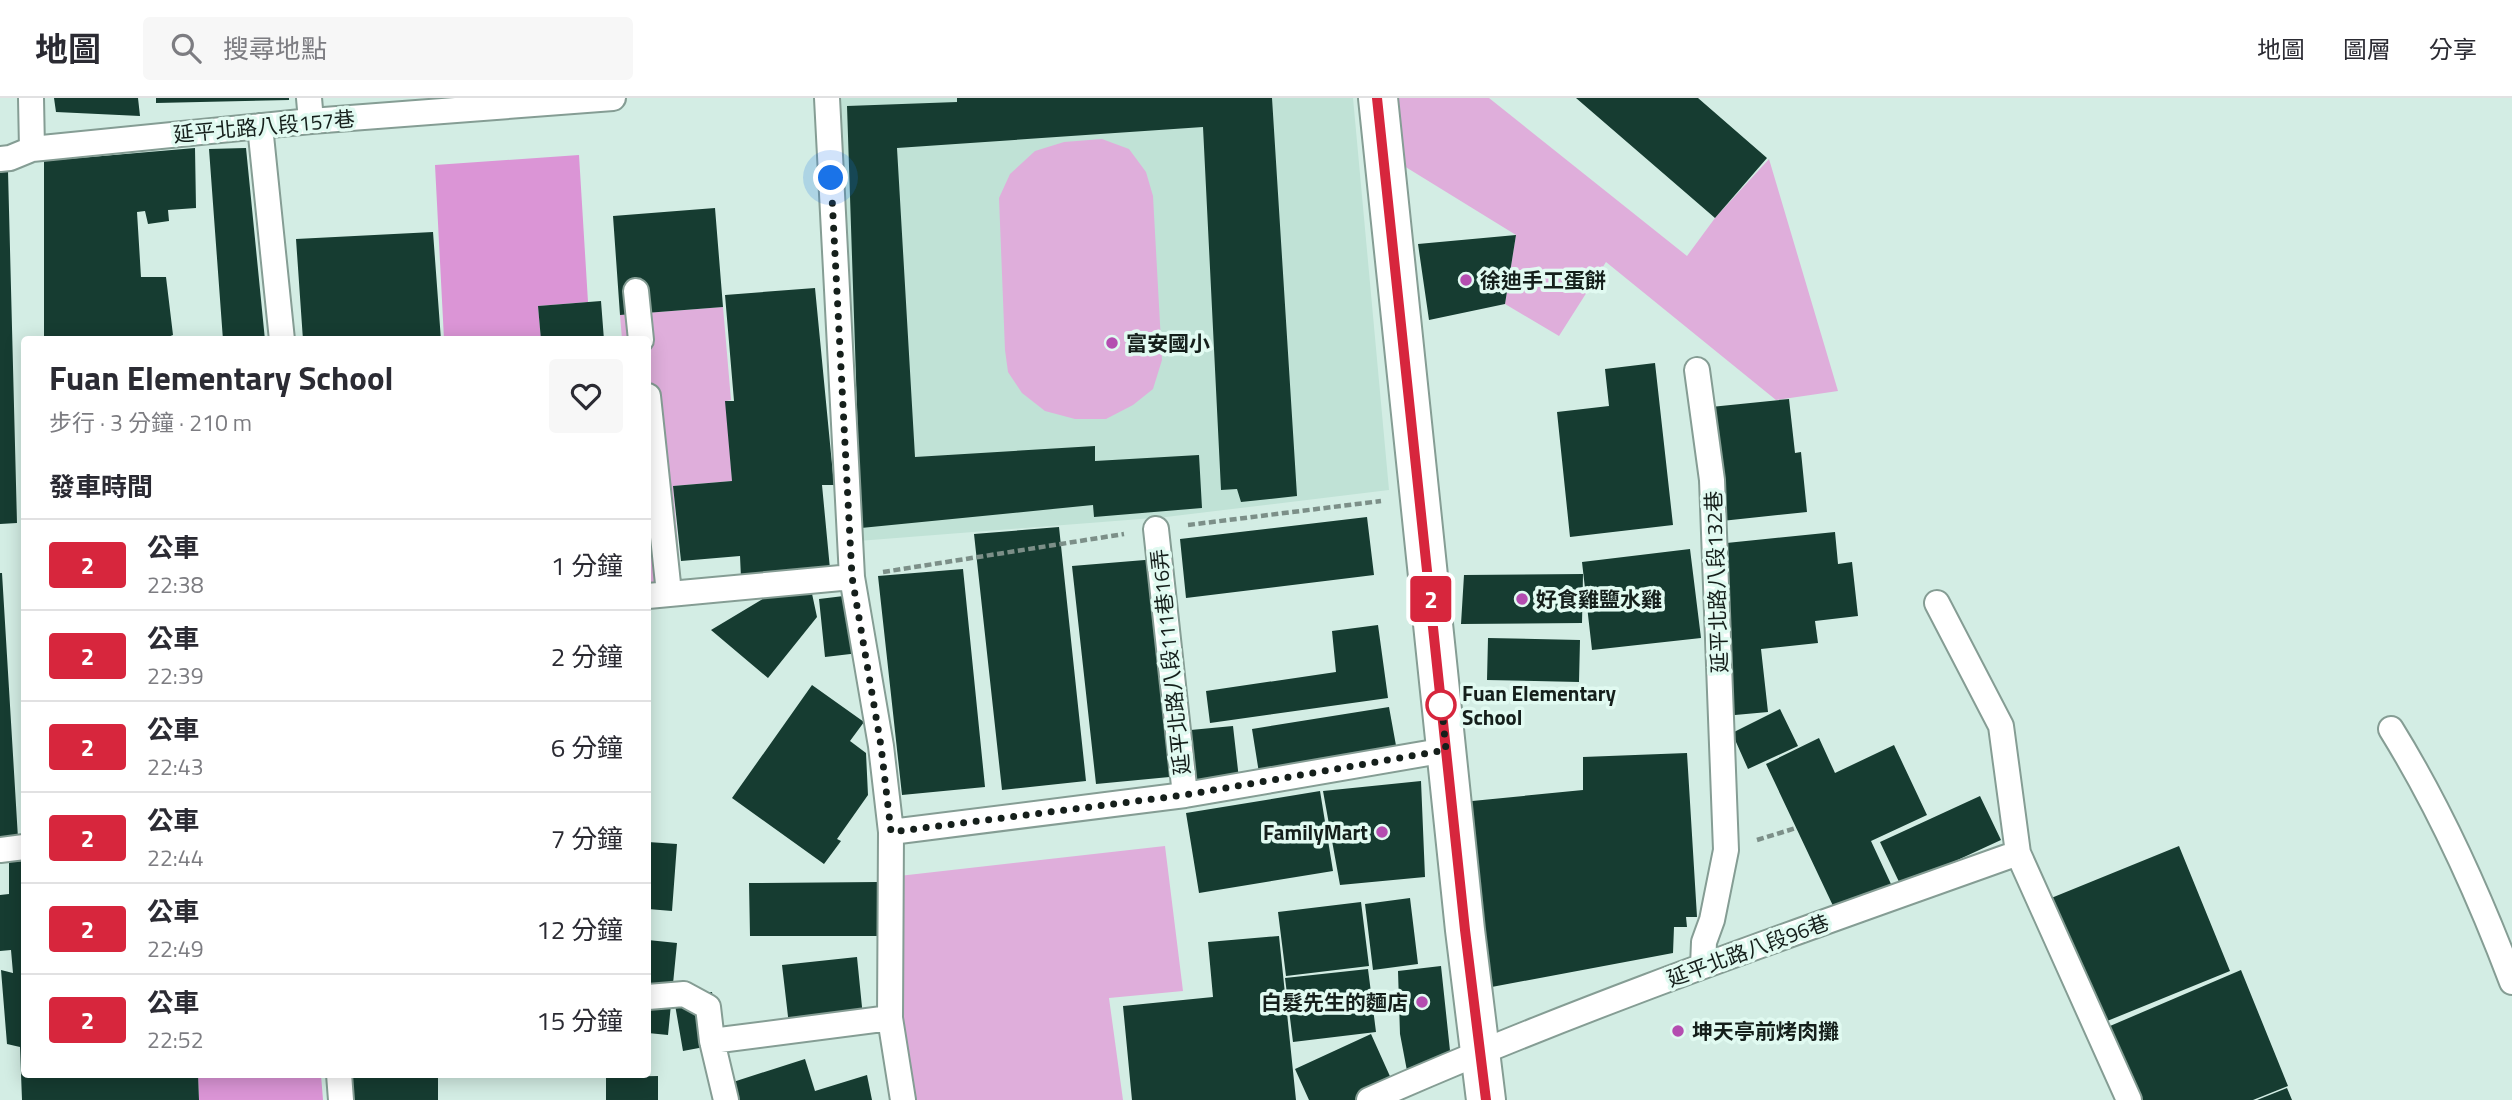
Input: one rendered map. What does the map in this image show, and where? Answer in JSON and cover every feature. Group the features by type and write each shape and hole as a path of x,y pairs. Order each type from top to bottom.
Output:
{"street":[{"path":"1378,98 1446,750 1486,1100"}],"lane":[{"path":"31,98 32,149"},
{"name":"延平北路八段157巷","path":"0,159 32,149 260,126 310,110 613,98"},
{"path":"827,98 852,577 881,746 891,832 890,1018 903,1100"},
{"path":"260,126 282,336"},
{"path":"636,291 641,336"},
{"name":"延平北路八段132巷","path":"1697,370 1712,481 1726,850 1712,920 1704,942 1703,966"},
{"path":"651,455 658,594 852,577"},
{"name":"延平北路八段111巷16弄","path":"1156,529 1185,795"},
{"path":"1937,603 2001,726 2018,853 2129,1100"},
{"path":"2391,729 2416,770 2483,909 2512,982"},
{"path":"891,832 1185,795 1446,750"},
{"path":"0,850 21,847"},
{"name":"延平北路八段96巷","path":"1369,1100 1479,1051 1703,966 2018,853"},
{"path":"651,997 684,994 708,1007 712,1041 726,1100"},
{"path":"712,1041 890,1018"},
{"path":"340,1078 341,1100"}],"shaded area":[{"name":"富安國小","path":"839,98 1353,98 1389,490 1166,517 858,541"},
{"path":"1397,98 1489,98 1687,256 1715,218 1769,159 1838,391 1776,400 1606,262 1559,336 1505,304 1516,235 1404,166"},
{"path":"1102,139 1129,149 1146,172 1153,196 1162,360 1153,389 1133,405 1106,419 1075,419 1045,411 1022,393 1008,372 999,198 1010,174 1035,151 1064,142"},
{"path":"579,155 588,302 538,306 541,336 444,336 435,165"},
{"path":"723,307 731,400 726,401 732,481 673,486 681,581 651,584 651,336 622,336 620,315"},
{"path":"1165,846 1183,991 1109,998 1123,1100 903,1100 890,877"},
{"path":"198,1078 321,1078 323,1100 199,1100"}],"building":[{"path":"54,98 138,98 140,116 56,112"},
{"path":"156,98 289,98 289,100 156,103"},
{"path":"957,98 1272,98 1297,496 1241,502 1237,489 1221,490 1203,127 897,148 915,457 1095,446 1095,461 1199,455 1202,508 1094,517 1093,505 861,528 847,106 957,102"},
{"path":"1576,98 1698,98 1767,158 1715,218"},
{"path":"195,148 196,208 168,210 169,221 148,224 145,211 137,212 141,277 166,277 173,335 44,336 44,161"},
{"path":"246,148 265,336 223,336 209,149"},
{"path":"8,171 17,523 0,524 0,172"},
{"path":"715,208 723,307 620,315 613,216"},
{"path":"433,232 441,336 303,336 296,239"},
{"name":"徐迪手工蛋餅","path":"1516,235 1505,304 1429,320 1418,244"},
{"path":"815,288 834,485 822,485 830,569 741,578 740,556 681,561 673,486 732,481 725,401 734,401 725,295"},
{"path":"601,301 604,336 541,336 538,306"},
{"path":"1655,363 1673,525 1570,537 1557,412 1609,406 1605,369"},
{"path":"1789,399 1795,453 1801,452 1807,512 1703,523 1691,409"},
{"path":"1367,517 1374,575 1186,598 1180,539"},
{"path":"1059,527 1086,781 1002,790 974,534"},
{"path":"1835,532 1838,564 1852,562 1858,616 1815,621 1818,643 1761,649 1768,712 1724,716 1707,545"},
{"path":"1690,549 1701,638 1592,650 1582,562"},
{"path":"1157,559 1180,776 1096,784 1072,566"},
{"path":"963,569 985,787 902,795 878,576"},
{"path":"2,573 18,838 0,838"},
{"name":"好食雞鹽水雞","path":"1583,574 1582,623 1461,624 1464,575"},
{"path":"811,589 817,617 768,678 711,630 778,590"},
{"path":"852,595 859,653 825,657 819,599"},
{"path":"1378,625 1388,698 1210,723 1206,691 1336,672 1332,631"},
{"path":"1488,638 1580,640 1579,682 1487,680"},
{"path":"812,685 864,722 850,741 866,753 868,795 837,839 841,841 824,864 732,798"},
{"path":"1389,707 1397,751 1259,773 1252,729"},
{"path":"1780,709 1798,746 1748,769 1732,733"},
{"path":"1233,726 1239,779 1186,785 1180,731"},
{"path":"1819,738 1835,773 1894,745 1927,815 1871,841 1891,884 1835,910 1766,764"},
{"path":"1687,753 1697,917 1686,917 1687,927 1674,927 1673,953 1481,989 1462,802 1583,790 1583,757"},
{"path":"1421,781 1425,877 1340,885 1323,791"},
{"path":"1320,791 1333,871 1199,893 1186,813"},
{"path":"1980,796 2001,840 1901,886 1880,842"},
{"path":"651,842 677,844 672,911 651,909"},
{"path":"2179,846 2230,971 2090,1028 2039,903"},
{"path":"21,861 21,1074 20,1047 7,1044 1,970 13,973 11,950 0,951 0,895 9,894 9,862"},
{"path":"878,882 878,936 750,936 749,883"},
{"path":"1410,898 1418,964 1373,970 1365,904"},
{"path":"1361,902 1369,966 1286,976 1278,912"},
{"path":"1279,936 1296,1100 1132,1100 1123,1006 1213,997 1208,942"},
{"path":"651,940 677,943 668,1035 651,1033"},
{"path":"857,957 863,1017 789,1025 782,965"},
{"name":"白髮先生的麵店","path":"1441,966 1451,1060 1408,1076 1400,1034 1398,971"},
{"path":"1368,969 1376,1032 1293,1042 1285,978"},
{"path":"2241,970 2288,1086 2253,1100 2131,1100 2103,1029"},
{"path":"712,992 720,1044 683,1051 674,999"},
{"path":"1371,1034 1393,1083 1357,1100 1309,1100 1295,1069"},
{"path":"805,1059 815,1091 867,1075 872,1100 736,1100 730,1083"},
{"path":"658,1076 658,1100 606,1100 606,1078"},
{"path":"21,1078 198,1078 199,1100 22,1100"},
{"path":"350,1078 438,1078 438,1100 352,1100"},
{"path":"2287,1088 2292,1100 2257,1100"}],"bus line":[{"name":"2","path":"1377,98 1465,930 1486,1100"}],"place":[{"name":"徐迪手工蛋餅","path":"1466,280"},
{"name":"富安國小","path":"1112,343"},
{"name":"好食雞鹽水雞","path":"1522,599"},
{"name":"Fuan Elementary School","path":"1441,705"},
{"name":"FamilyMart","path":"1382,832"},
{"name":"白髮先生的麵店","path":"1422,1002"},
{"name":"坤天亭前烤肉攤","path":"1678,1031"}],"route":[{"path":"831,178 852,577 881,746 891,832 1185,795 1446,750 1441,699 1441,705"}]}
